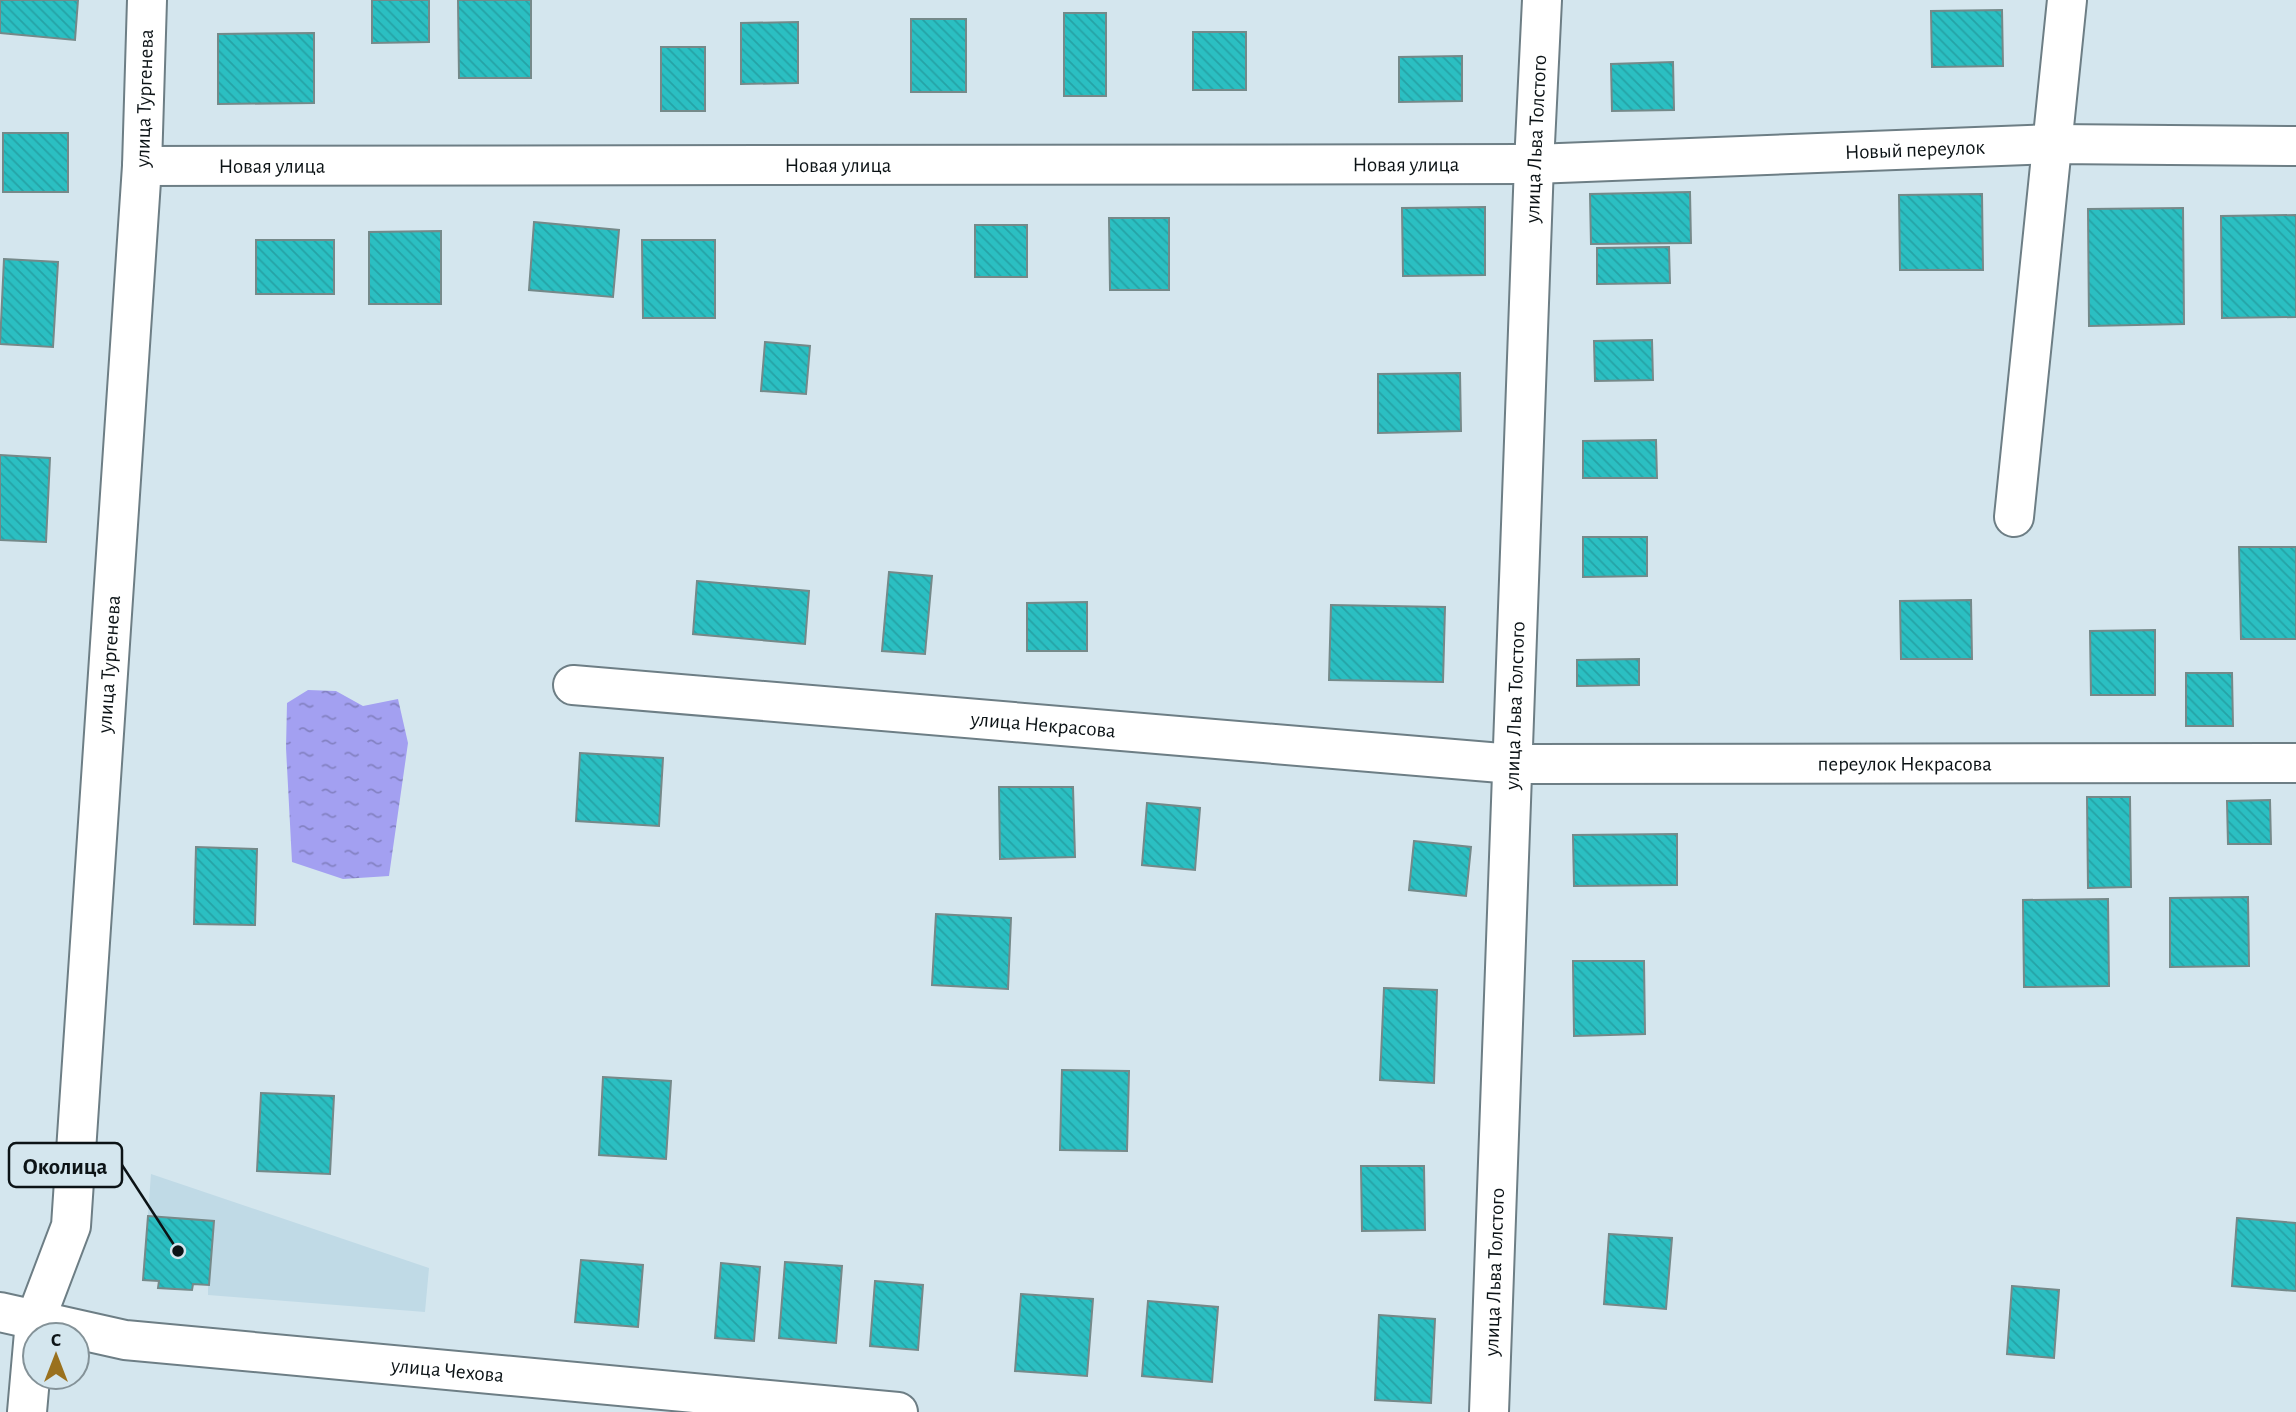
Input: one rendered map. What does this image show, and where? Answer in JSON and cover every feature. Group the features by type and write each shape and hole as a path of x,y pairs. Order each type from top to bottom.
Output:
{"street":[{"name":"улица Тургенева","path":"27,1412 18,1317 71,1226 142,166 147,0"},
{"name":"улица Льва Толстого","path":"1489,1412 1542,0"},
{"path":"2014,517 2067,0"},
{"name":"Новый переулок","path":"1534,164 2053,144 2296,146"},
{"name":"Новая улица","path":"142,166 1534,164"},
{"name":"улица Некрасова","path":"573,685 1513,765"},
{"name":"переулок Некрасова","path":"1513,765 2296,763"},
{"name":"улица Чехова","path":"18,1317 125,1340 898,1412"}],"shaded area":[{"path":"151,1174 429,1268 425,1312 208,1295 208,1285 193,1284 192,1290 158,1288 158,1281 143,1280"}],"water":[{"path":"308,690 336,691 363,706 398,699 408,743 389,876 343,879 292,862 286,748 287,703"}],"building":[{"path":"0,0 78,0 75,40 0,33"},
{"path":"372,0 429,0 429,42 372,43"},
{"path":"458,0 531,0 531,78 459,78"},
{"path":"2002,10 2003,66 1932,67 1931,11"},
{"path":"1064,13 1106,13 1106,96 1064,96"},
{"path":"911,19 966,19 966,92 911,92"},
{"path":"798,22 798,83 741,84 741,23"},
{"path":"1193,32 1246,32 1246,90 1193,90"},
{"path":"314,33 314,103 218,104 218,34"},
{"path":"661,47 705,47 705,111 661,111"},
{"path":"1462,56 1462,101 1399,102 1399,57"},
{"path":"1673,62 1674,110 1612,111 1611,64"},
{"path":"3,133 68,133 68,192 3,192"},
{"path":"1690,192 1691,243 1591,244 1590,194"},
{"path":"1982,194 1983,270 1900,270 1899,195"},
{"path":"1485,207 1485,275 1403,276 1402,208"},
{"path":"2183,208 2184,324 2089,326 2088,209"},
{"path":"2296,215 2296,317 2222,318 2221,216"},
{"path":"1109,218 1169,218 1169,290 1110,290"},
{"path":"534,222 619,230 613,297 529,290"},
{"path":"975,225 1027,225 1027,277 975,277"},
{"path":"441,231 441,304 369,304 369,232"},
{"path":"256,240 334,240 334,294 256,294"},
{"path":"642,240 715,240 715,318 643,318"},
{"path":"1669,247 1670,283 1597,284 1597,248"},
{"path":"4,259 58,262 53,347 0,344"},
{"path":"1652,340 1653,380 1595,381 1594,341"},
{"path":"765,342 810,346 806,394 761,391"},
{"path":"1460,373 1461,431 1378,433 1378,374"},
{"path":"1656,440 1657,478 1583,478 1583,441"},
{"path":"0,455 50,458 46,542 0,540"},
{"path":"1583,537 1647,537 1647,576 1583,577"},
{"path":"2239,547 2296,547 2296,639 2241,639"},
{"path":"889,572 932,576 925,654 882,651"},
{"path":"697,581 809,591 805,644 693,634"},
{"path":"1971,600 1972,659 1901,659 1900,601"},
{"path":"1087,602 1087,651 1027,651 1027,603"},
{"path":"1331,605 1445,607 1443,682 1329,680"},
{"path":"2155,630 2155,695 2091,695 2090,631"},
{"path":"1639,659 1639,685 1577,686 1577,660"},
{"path":"2186,673 2232,673 2233,726 2186,726"},
{"path":"580,753 663,758 659,826 576,821"},
{"path":"999,787 1073,787 1075,857 1000,859"},
{"path":"2087,797 2130,797 2131,887 2088,888"},
{"path":"2270,800 2271,844 2228,844 2227,801"},
{"path":"1147,803 1200,808 1195,870 1142,865"},
{"path":"1677,834 1677,885 1574,886 1573,835"},
{"path":"1414,841 1471,847 1466,896 1409,890"},
{"path":"196,847 257,849 255,925 194,924"},
{"path":"2248,897 2249,966 2170,967 2170,898"},
{"path":"2108,899 2109,986 2024,987 2023,900"},
{"path":"936,914 1011,918 1008,989 932,985"},
{"path":"1573,961 1644,961 1645,1034 1574,1036"},
{"path":"1384,988 1437,990 1434,1083 1380,1080"},
{"path":"1062,1070 1129,1071 1127,1151 1060,1150"},
{"path":"603,1077 671,1081 666,1159 599,1155"},
{"path":"261,1093 334,1096 330,1174 257,1171"},
{"path":"1361,1166 1424,1166 1425,1230 1362,1231"},
{"path":"148,1216 214,1221 209,1285 193,1284 192,1290 158,1288 159,1281 143,1280"},
{"path":"2237,1218 2296,1223 2296,1291 2232,1286"},
{"path":"1609,1234 1672,1238 1666,1309 1604,1304"},
{"path":"581,1260 643,1265 638,1327 575,1322"},
{"path":"785,1262 842,1266 836,1343 779,1338"},
{"path":"721,1263 760,1267 754,1341 715,1338"},
{"path":"875,1281 923,1285 918,1350 870,1346"},
{"path":"2012,1286 2059,1290 2054,1358 2007,1354"},
{"path":"1021,1294 1093,1299 1087,1376 1015,1371"},
{"path":"1148,1301 1218,1307 1212,1382 1142,1376"},
{"path":"1379,1315 1435,1319 1431,1403 1375,1400"}],"place":[{"name":"Околица","path":"178,1251"}]}
